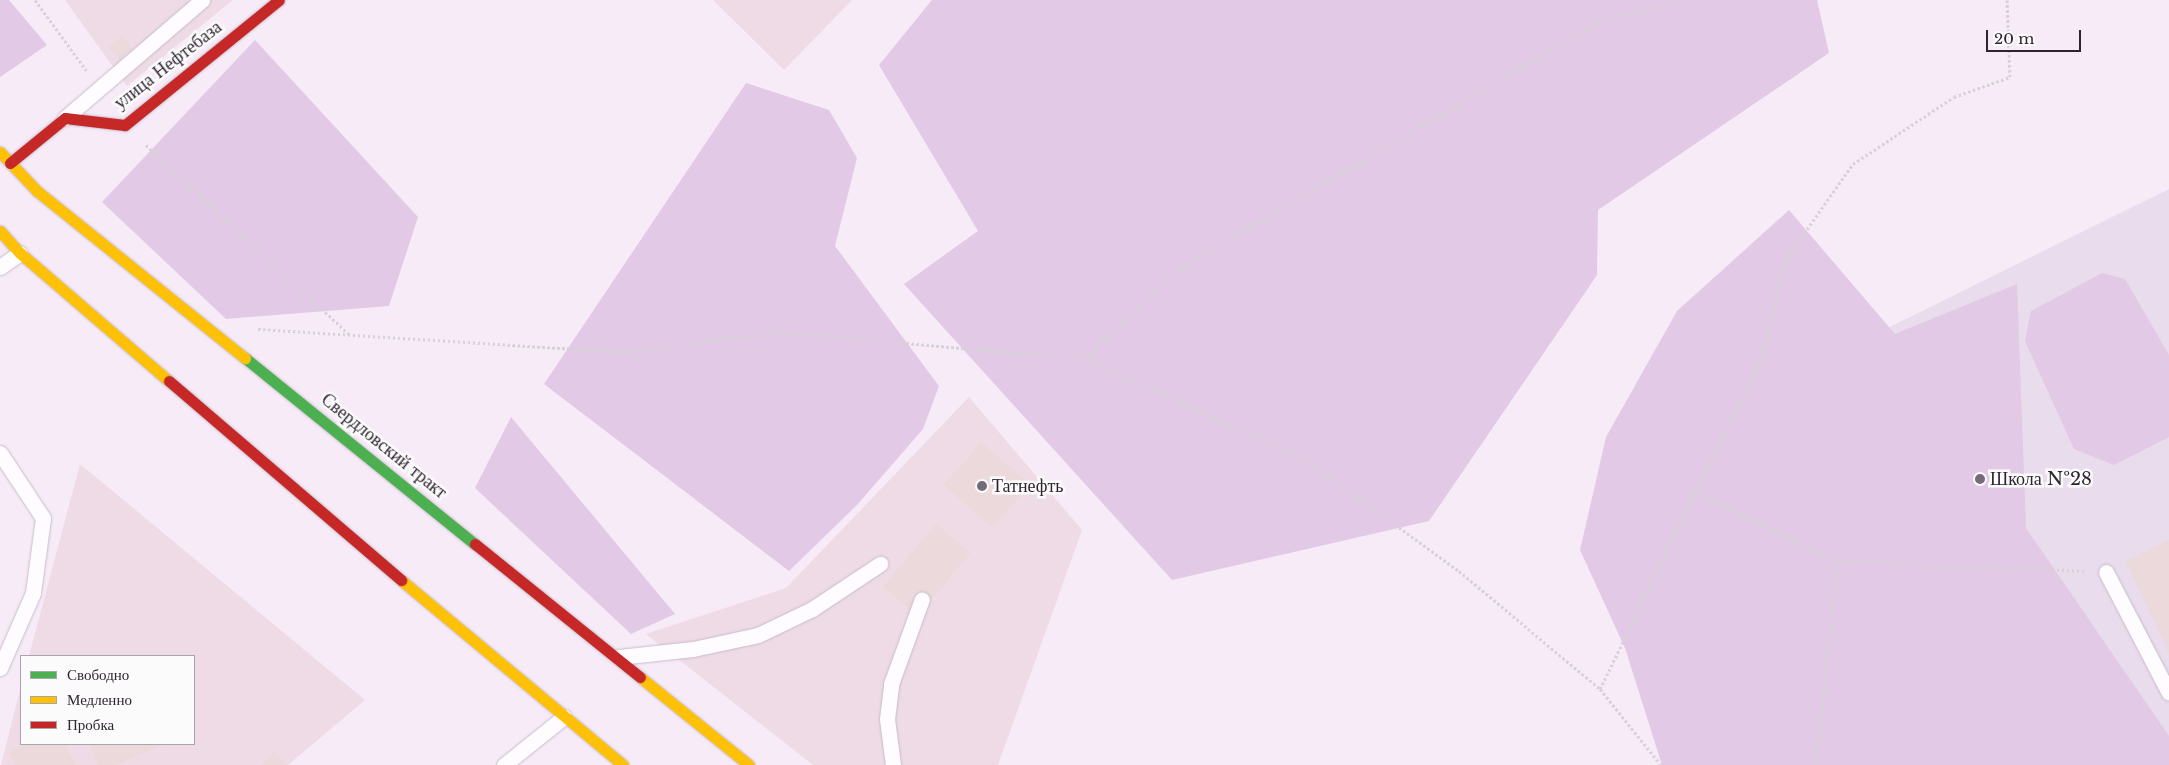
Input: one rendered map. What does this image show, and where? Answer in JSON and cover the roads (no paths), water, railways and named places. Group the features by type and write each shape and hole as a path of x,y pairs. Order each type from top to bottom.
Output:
{"main road":[{"name":"улица Нефтебаза","path":"65,118 124,125 280,0"},
{"path":"10,163 65,118"},
{"name":"Свердловский тракт","path":"0,152 37,191 619,657 749,765"},
{"path":"0,231 20,253 623,765"}],"lane":[{"path":"65,118 202,0"},
{"path":"0,267 20,253"},
{"path":"0,453 43,518 33,593 0,668"},
{"path":"619,657 693,649 758,635 812,609 880,564"},
{"path":"2106,572 2169,692"},
{"path":"892,765 888,719 890,684 922,599"},
{"path":"504,765 564,716"}],"place":[{"name":"Школа №28","path":"1980,479"},
{"name":"Татнефть","path":"982,486"}]}
